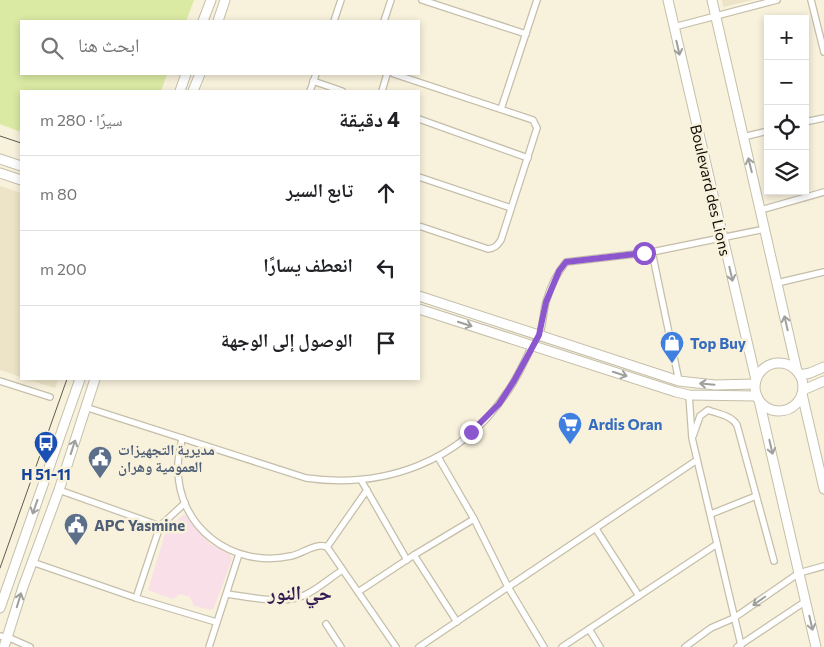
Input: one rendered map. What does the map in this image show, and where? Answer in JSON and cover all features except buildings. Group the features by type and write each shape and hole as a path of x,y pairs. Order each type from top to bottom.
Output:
{"main road":[{"path":"204,20 211,0"},
{"path":"218,20 225,0"},
{"name":"Boulevard des Lions","path":"668,0 756,382"},
{"path":"712,0 777,284 799,373 803,382 803,392 824,489"},
{"path":"180,90 186,75"},
{"path":"194,90 200,75"},
{"path":"0,159 20,166"},
{"path":"0,173 20,180"},
{"path":"420,296 679,381 727,386 756,382"},
{"path":"420,310 689,395 758,398 770,409 783,411 795,405 803,392 824,381"},
{"path":"816,647 758,398 756,382 760,372 772,364 786,364 799,373 810,373 824,368"},
{"path":"0,608 80,380"},
{"path":"4,647 4,637 59,490 95,380"}],"street":[{"path":"334,20 341,0"},
{"path":"384,20 392,0"},
{"path":"422,0 436,2 526,34"},
{"path":"501,109 537,0"},
{"path":"674,27 777,0"},
{"path":"811,0 824,52"},
{"path":"310,90 316,75"},
{"path":"382,90 387,75"},
{"path":"397,75 533,120 537,128 501,240 494,248 488,249 420,226"},
{"path":"314,81 339,90"},
{"path":"809,121 824,118"},
{"path":"420,119 528,158"},
{"path":"743,137 764,132"},
{"path":"420,177 511,208"},
{"path":"761,210 824,192"},
{"path":"85,407 306,478 324,481 361,480 406,471 438,457 471,432 490,414 505,395 539,335 546,302 559,271 566,262 652,252 765,229"},
{"path":"652,252 679,381"},
{"path":"777,284 824,272"},
{"path":"0,381 50,397"},
{"path":"689,395 692,438 711,514 739,646 806,602"},
{"path":"692,438 700,416 708,410 734,420 737,425 774,561"},
{"path":"182,438 178,465 180,486 185,504 198,527 215,543 247,557 269,559 292,556 317,546 322,545 326,547 396,647"},
{"path":"438,457 474,519 508,587 544,647"},
{"path":"419,647 697,460"},
{"path":"361,480 407,560"},
{"path":"59,490 160,526"},
{"path":"326,547 367,490"},
{"path":"711,514 756,496"},
{"path":"136,598 160,526 185,504"},
{"path":"358,592 474,519"},
{"path":"596,528 639,596"},
{"path":"562,647 717,544"},
{"path":"209,647 239,554"},
{"path":"414,555 457,622"},
{"path":"32,562 136,598 216,622"},
{"path":"685,647 696,644 711,628 734,618 799,572 824,566"},
{"path":"227,594 259,599 288,599 304,595 341,571"},
{"path":"326,624 341,647"},
{"path":"589,629 600,647"},
{"path":"4,637 30,647"}],"shaded area":[{"path":"722,0 753,0 723,7"},
{"path":"0,186 20,193 20,377 0,370"},
{"path":"29,380 58,380 55,388"},
{"path":"184,514 209,543 230,555 232,559 214,608 211,610 194,606 190,597 180,594 173,599 148,590 166,531"}],"green space":[{"path":"0,0 194,0 186,20 20,20 20,75 167,75 161,90 20,90 20,132 0,124"}],"tram line":[{"path":"0,136 20,143"},
{"path":"0,568 67,380"}],"place":[{"name":"Top Buy","path":"672,364"},
{"name":"Ardis Oran","path":"570,445"},
{"name":"H 51-11","path":"46,464"},
{"name":"مديرية التجهيزات العمومية وهران","path":"100,479"},
{"name":"APC Yasmine","path":"76,546"}],"district":[{"name":"حي النور","path":"300,592"}],"route":[{"path":"471,432 499,404 514,381 539,335 546,302 559,271 566,262 644,253"}]}
